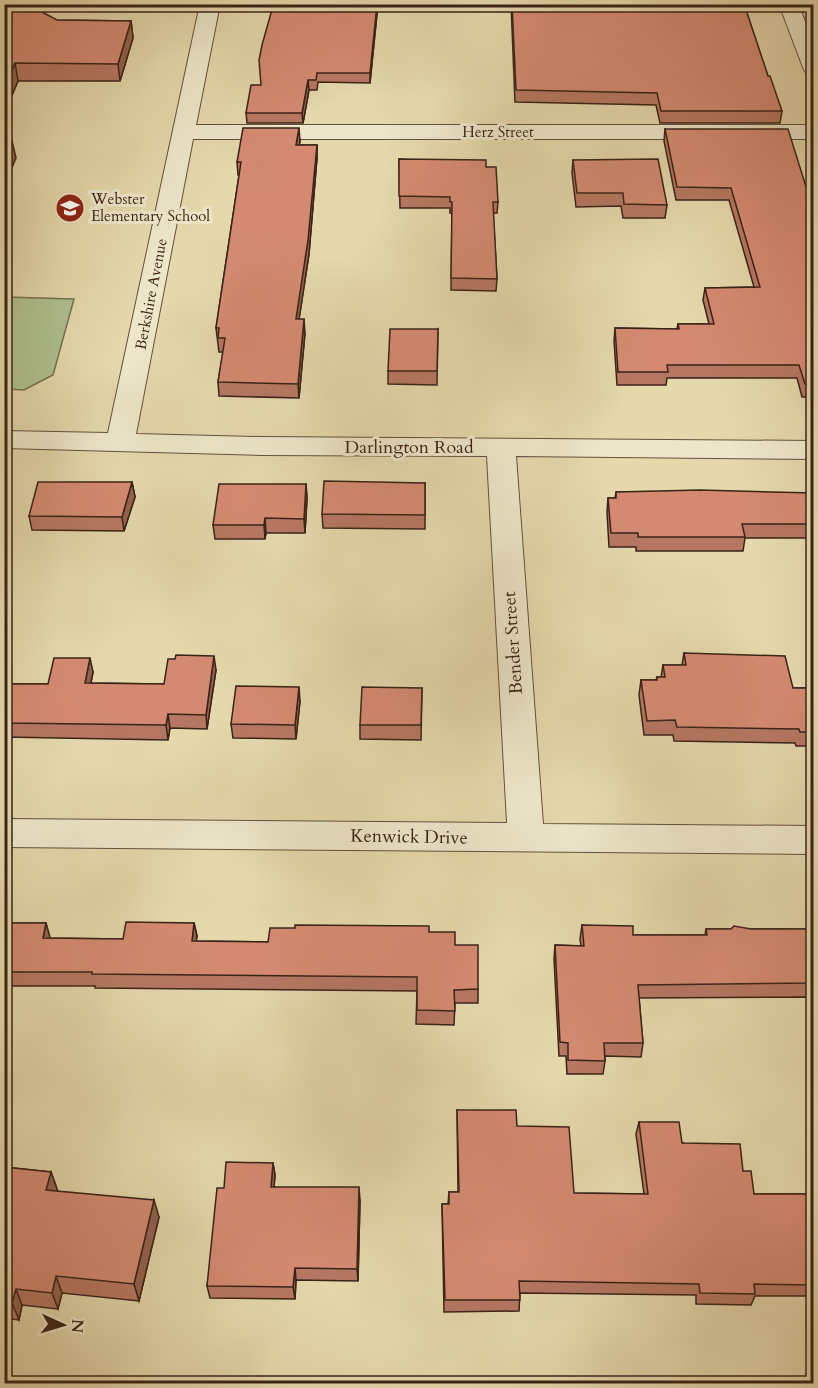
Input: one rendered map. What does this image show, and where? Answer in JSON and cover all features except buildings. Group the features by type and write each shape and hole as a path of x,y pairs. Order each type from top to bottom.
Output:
{"street":[{"name":"Berkshire Avenue","path":"120,442 210,4"},
{"path":"788,4 813,70"},
{"name":"Herz Street","path":"183,132 813,132"},
{"name":"Darlington Road","path":"4,439 261,446 813,450"},
{"name":"Bender Street","path":"501,448 526,838"},
{"name":"Kenwick Drive","path":"4,833 813,840"}],"green space":[{"path":"5,297 74,299 53,375 24,390 5,389"}],"place":[{"name":"Webster Elementary School","path":"70,208"}]}
